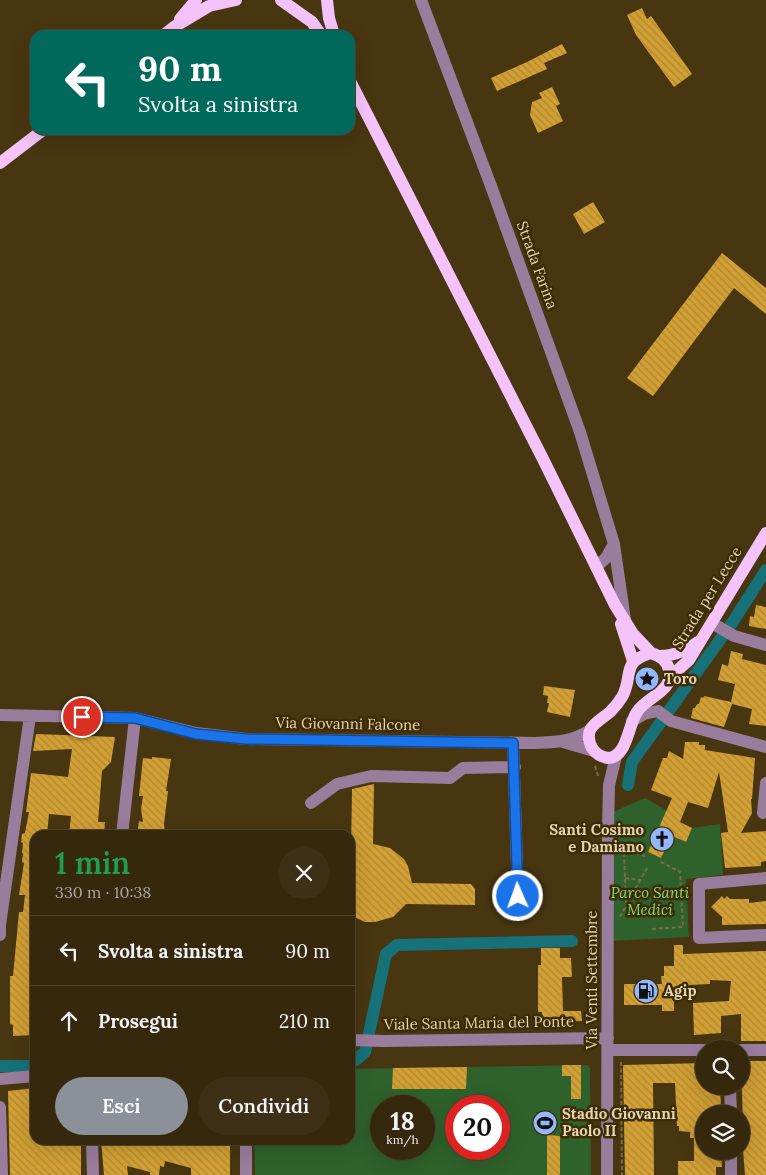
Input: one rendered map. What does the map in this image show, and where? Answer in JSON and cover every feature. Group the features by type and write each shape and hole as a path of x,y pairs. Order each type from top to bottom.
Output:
{"main road":[{"path":"174,27 196,0"},
{"path":"170,30 210,6 236,0"},
{"path":"281,0 312,22 318,30"},
{"path":"328,0 329,18 333,30"},
{"path":"355,91 615,604 633,634 668,664 671,676"},
{"path":"0,163 36,135"},
{"name":"Strada per Lecce","path":"632,721 645,703 667,686 671,676 690,660 700,641 716,626 766,533"},
{"path":"615,604 633,661 623,696 612,711 589,731 589,739 597,754 609,758 616,756 624,747 632,721"},
{"path":"633,661 656,654 671,656 682,653 700,641"}],"street":[{"name":"Strada Farina","path":"421,0 580,432 614,544 625,620"},
{"path":"597,566 606,558 614,544"},
{"path":"716,626 734,636 766,646"},
{"path":"632,721 644,714 658,712 671,720 766,747"},
{"name":"Via Giovanni Falcone","path":"0,715 135,718 196,734 246,739 563,742 578,738 589,731"},
{"path":"0,935 30,716"},
{"path":"123,830 135,718"},
{"name":"Via Giovanni Falcone","path":"563,742 597,754"},
{"path":"513,743 518,896"},
{"name":"Via Venti Settembre","path":"597,754 606,770 609,785 607,1175"},
{"name":"Via Venti Settembre","path":"609,785 616,756"},
{"path":"311,803 338,784 371,776 450,778 463,768 514,767"},
{"path":"763,813 766,783"},
{"path":"766,878 699,884 699,938 766,935"},
{"name":"Viale Santa Maria del Ponte","path":"355,1040 608,1044 695,1049"},
{"path":"750,1050 766,1050"},
{"path":"0,1079 30,1076"},
{"path":"0,1106 2,1175"},
{"path":"92,1145 93,1175"},
{"path":"246,1145 246,1175"},
{"path":"731,1160 731,1175"}],"path":[{"path":"624,853 626,906"},
{"path":"608,855 636,853 645,856"},
{"path":"652,929 683,927 680,872 659,861"},
{"path":"619,918 648,866"},
{"path":"625,878 640,880"},
{"path":"623,911 627,913"}],"green space":[{"name":"Parco Santi Medici","path":"645,798 666,810 666,815 648,852 661,858 672,836 685,842 692,828 720,824 723,875 686,879 689,937 612,941 613,812"},
{"name":"Stadio Giovanni Paolo II","path":"587,1065 590,1068 591,1175 255,1175 254,1145 355,1145 355,1069"}],"building":[{"path":"642,8 647,19 651,16 692,74 674,87 636,35 627,15"},
{"path":"562,44 567,53 544,63 547,69 497,91 491,78"},
{"path":"552,87 560,104 556,106 563,121 538,133 530,115 532,102 542,98 539,93"},
{"path":"593,202 605,222 584,234 573,214"},
{"path":"722,253 766,288 766,314 734,288 653,396 627,378"},
{"path":"756,605 766,607 766,629 749,626 750,616 754,617"},
{"path":"731,651 743,654 742,659 766,665 766,726 749,724 752,709 732,704 724,727 691,718 693,708 699,704 701,697 731,702 735,684 718,680 722,664 728,666"},
{"path":"544,686 575,690 570,717 547,712 549,703 547,703 548,696 543,695"},
{"path":"36,734 115,737 111,762 102,771 98,822 105,822 104,830 70,830 71,816 49,814 47,830 30,830 30,1035 13,1036 13,1025 10,1024 10,976 13,976 19,912 23,912 25,895 19,895 24,863 22,862 23,843 21,842 22,834 25,833 29,812 26,812 31,773 68,777 72,749 33,751"},
{"path":"685,742 699,742 699,745 705,745 705,750 755,758 751,799 752,813 741,833 766,831 766,861 761,862 761,866 725,868 721,833 728,832 719,772 708,808 688,802 680,822 692,828 686,842 672,836 661,858 648,852 672,798 651,790 663,758 667,758 669,751 683,759"},
{"path":"152,757 171,759 166,791 168,791 165,830 138,830 139,821 143,822 141,809 143,796 139,796 143,758 152,759"},
{"path":"374,784 373,844 390,848 404,859 408,866 412,883 471,884 475,889 475,905 406,904 393,917 375,922 365,922 355,917 355,830 351,830 352,789"},
{"path":"722,896 724,899 727,896 730,899 749,899 749,903 766,901 766,924 722,925 722,917 711,907"},
{"path":"674,945 683,945 683,954 766,951 766,1041 741,1040 741,1014 721,1016 721,1033 694,1035 693,1003 729,1001 731,981 710,980 710,984 689,985 690,993 674,993 674,1011 662,1011 662,1005 624,1005 624,984 662,984 661,976 664,976 664,966 674,966"},
{"path":"541,948 560,948 560,958 571,958 572,977 562,977 563,1011 581,1011 582,1021 542,1022 542,1012 538,1012 538,965 541,965"},
{"path":"750,1061 766,1061 766,1175 745,1175 744,1160 750,1160 750,1105 742,1105 742,1095 750,1095"},
{"path":"695,1063 695,1095 720,1095 721,1105 695,1105 695,1160 722,1160 722,1167 716,1167 716,1175 678,1175 678,1161 694,1161 694,1138 690,1138 690,1132 679,1131 679,1126 677,1126 675,1083 653,1083 654,1175 625,1175 623,1065"},
{"path":"562,1065 581,1065 581,1099 571,1099 571,1076 562,1076"},
{"path":"467,1067 466,1089 392,1089 393,1068"},
{"path":"30,1089 30,1145 81,1145 81,1175 10,1175 8,1091"},
{"path":"547,1135 560,1136 560,1175 547,1175"},
{"path":"101,1145 230,1145 230,1175 191,1175 191,1168 165,1161 164,1167 160,1166 159,1175 150,1175 150,1172 127,1166 128,1175 104,1175"}],"waterway":[{"path":"628,785 632,762 732,623 766,570"},
{"path":"355,1060 365,1052 386,954 397,945 572,941"},
{"path":"0,1066 30,1066"}],"place":[{"name":"Toro","path":"647,679"},
{"name":"Santi Cosimo e Damiano","path":"662,839"},
{"name":"Agip","path":"646,991"},
{"name":"Stadio Giovanni Paolo II","path":"545,1123"}],"route":[{"path":"82,717 135,718 196,734 246,739 513,743 518,896"}]}
